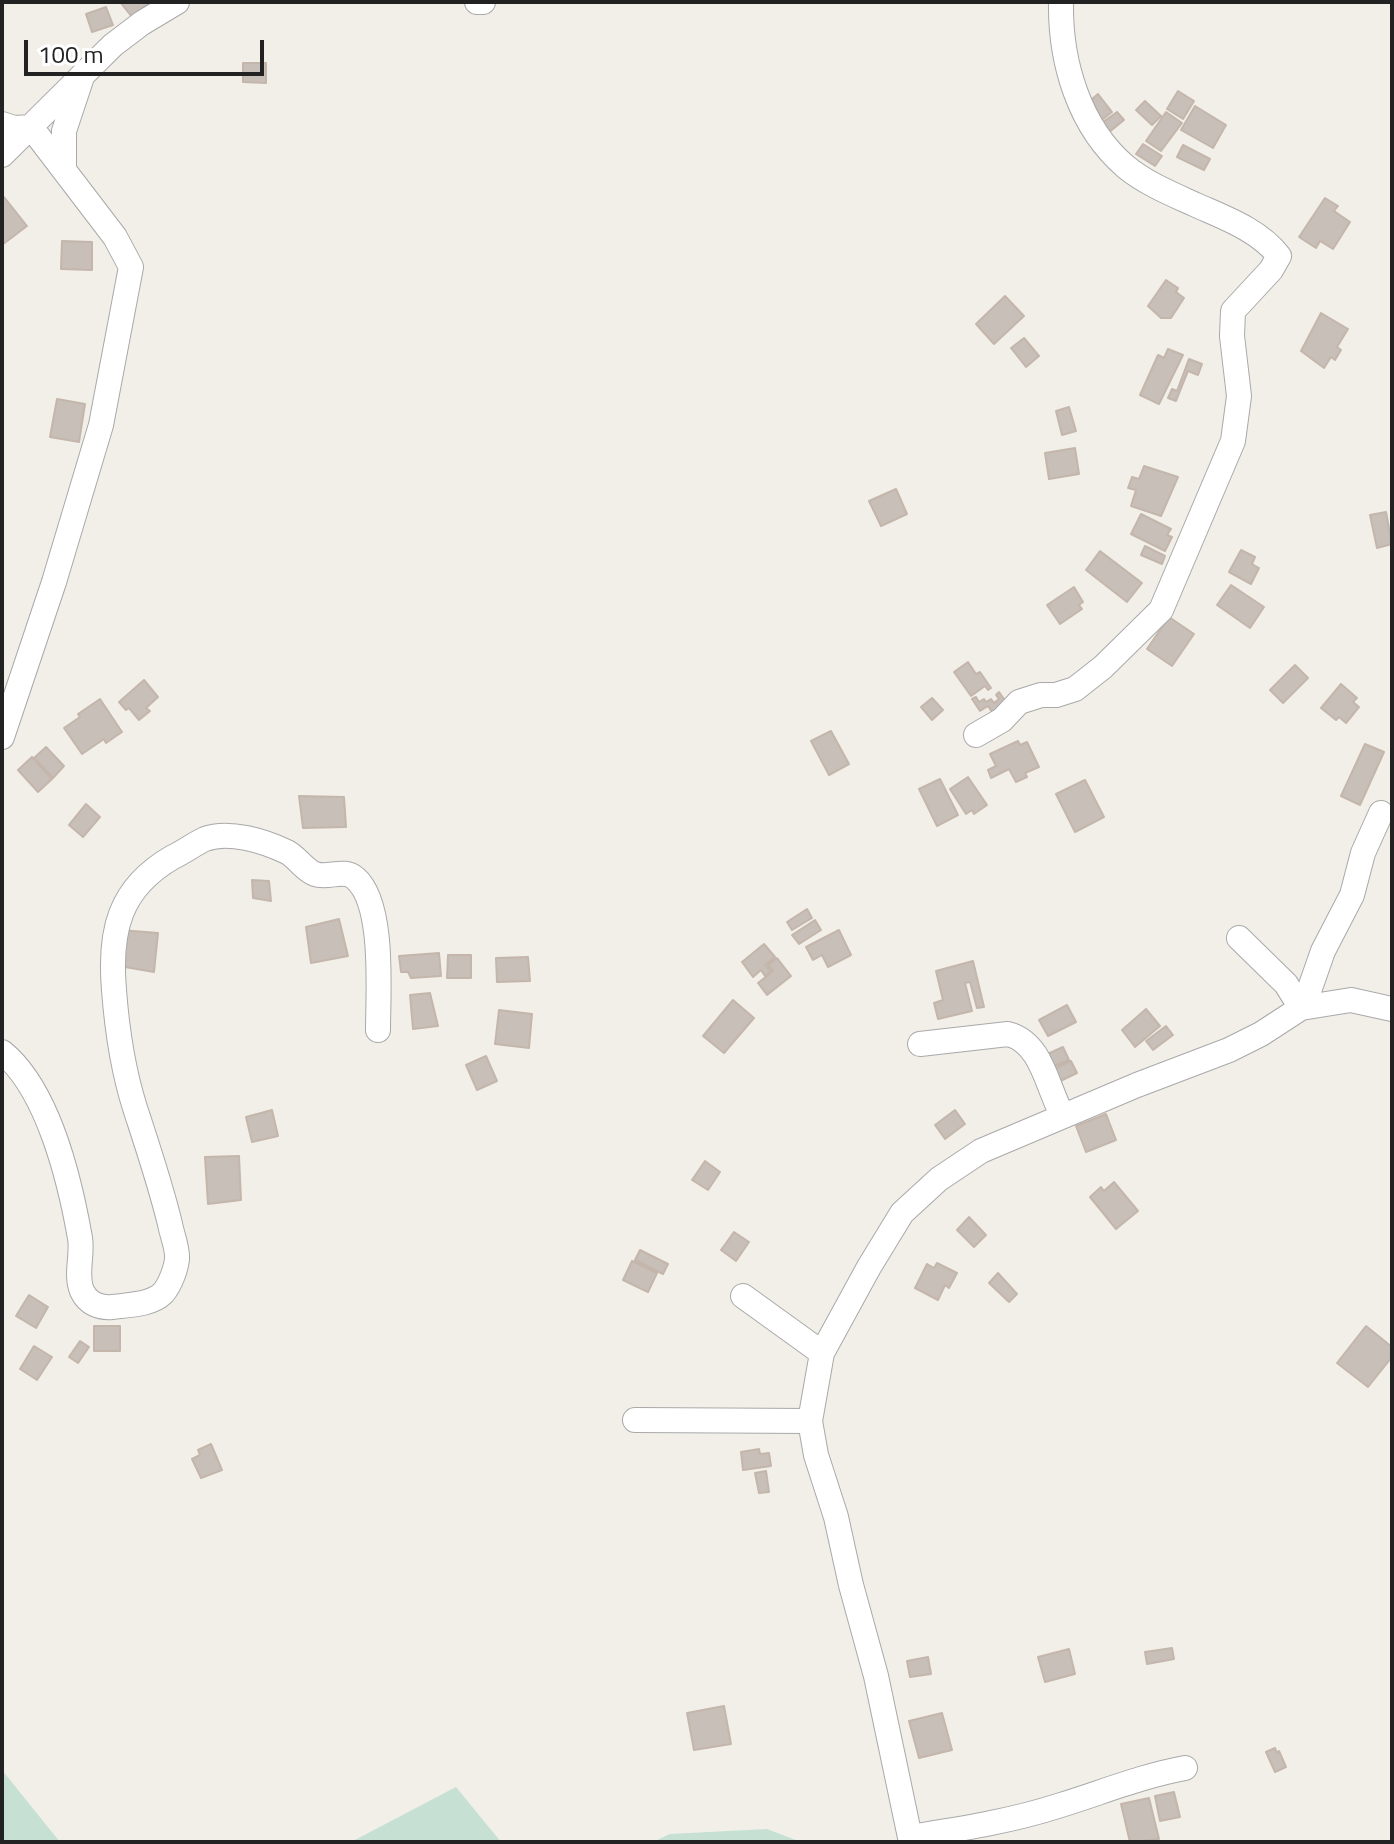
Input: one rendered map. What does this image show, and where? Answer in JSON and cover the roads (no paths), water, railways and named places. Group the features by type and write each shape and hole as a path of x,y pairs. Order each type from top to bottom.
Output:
{"street":[{"path":"2,155 113,45 177,2"},
{"path":"976,735 1002,720 1019,702 1075,689 1103,667 1161,610 1233,441 1239,396 1232,336 1233,311 1271,270 1279,256 1270,245 1233,220 1194,204 1128,169 1107,149 1076,92 1062,48 1061,2"},
{"path":"64,167 64,131 83,75"},
{"path":"2,124 14,128 31,127"},
{"path":"2,737 54,582 101,425 131,267 115,237 31,127"},
{"path":"1305,1007 1323,951 1352,895 1363,853 1381,813"},
{"path":"2,1052 31,1084 45,1113 71,1195 81,1242 79,1278 83,1293 90,1302 102,1308 143,1303 163,1293 178,1257 118,1035 112,969 115,927 127,897 162,863 207,838 241,837 289,852 313,874 329,877 343,873 355,877 369,901 378,941 378,1030"},
{"path":"1239,938 1305,1007"},
{"path":"1185,1768 1148,1775 1060,1806 988,1825 911,1839 876,1676 836,1517 816,1455 810,1421 822,1353 902,1213 939,1179 981,1151 1229,1050 1305,1007 1351,1000 1392,1009"},
{"path":"920,1044 1008,1034 1018,1036 1038,1057 1052,1097 1063,1116"},
{"path":"743,1296 822,1353"},
{"path":"635,1420 810,1421"}]}
